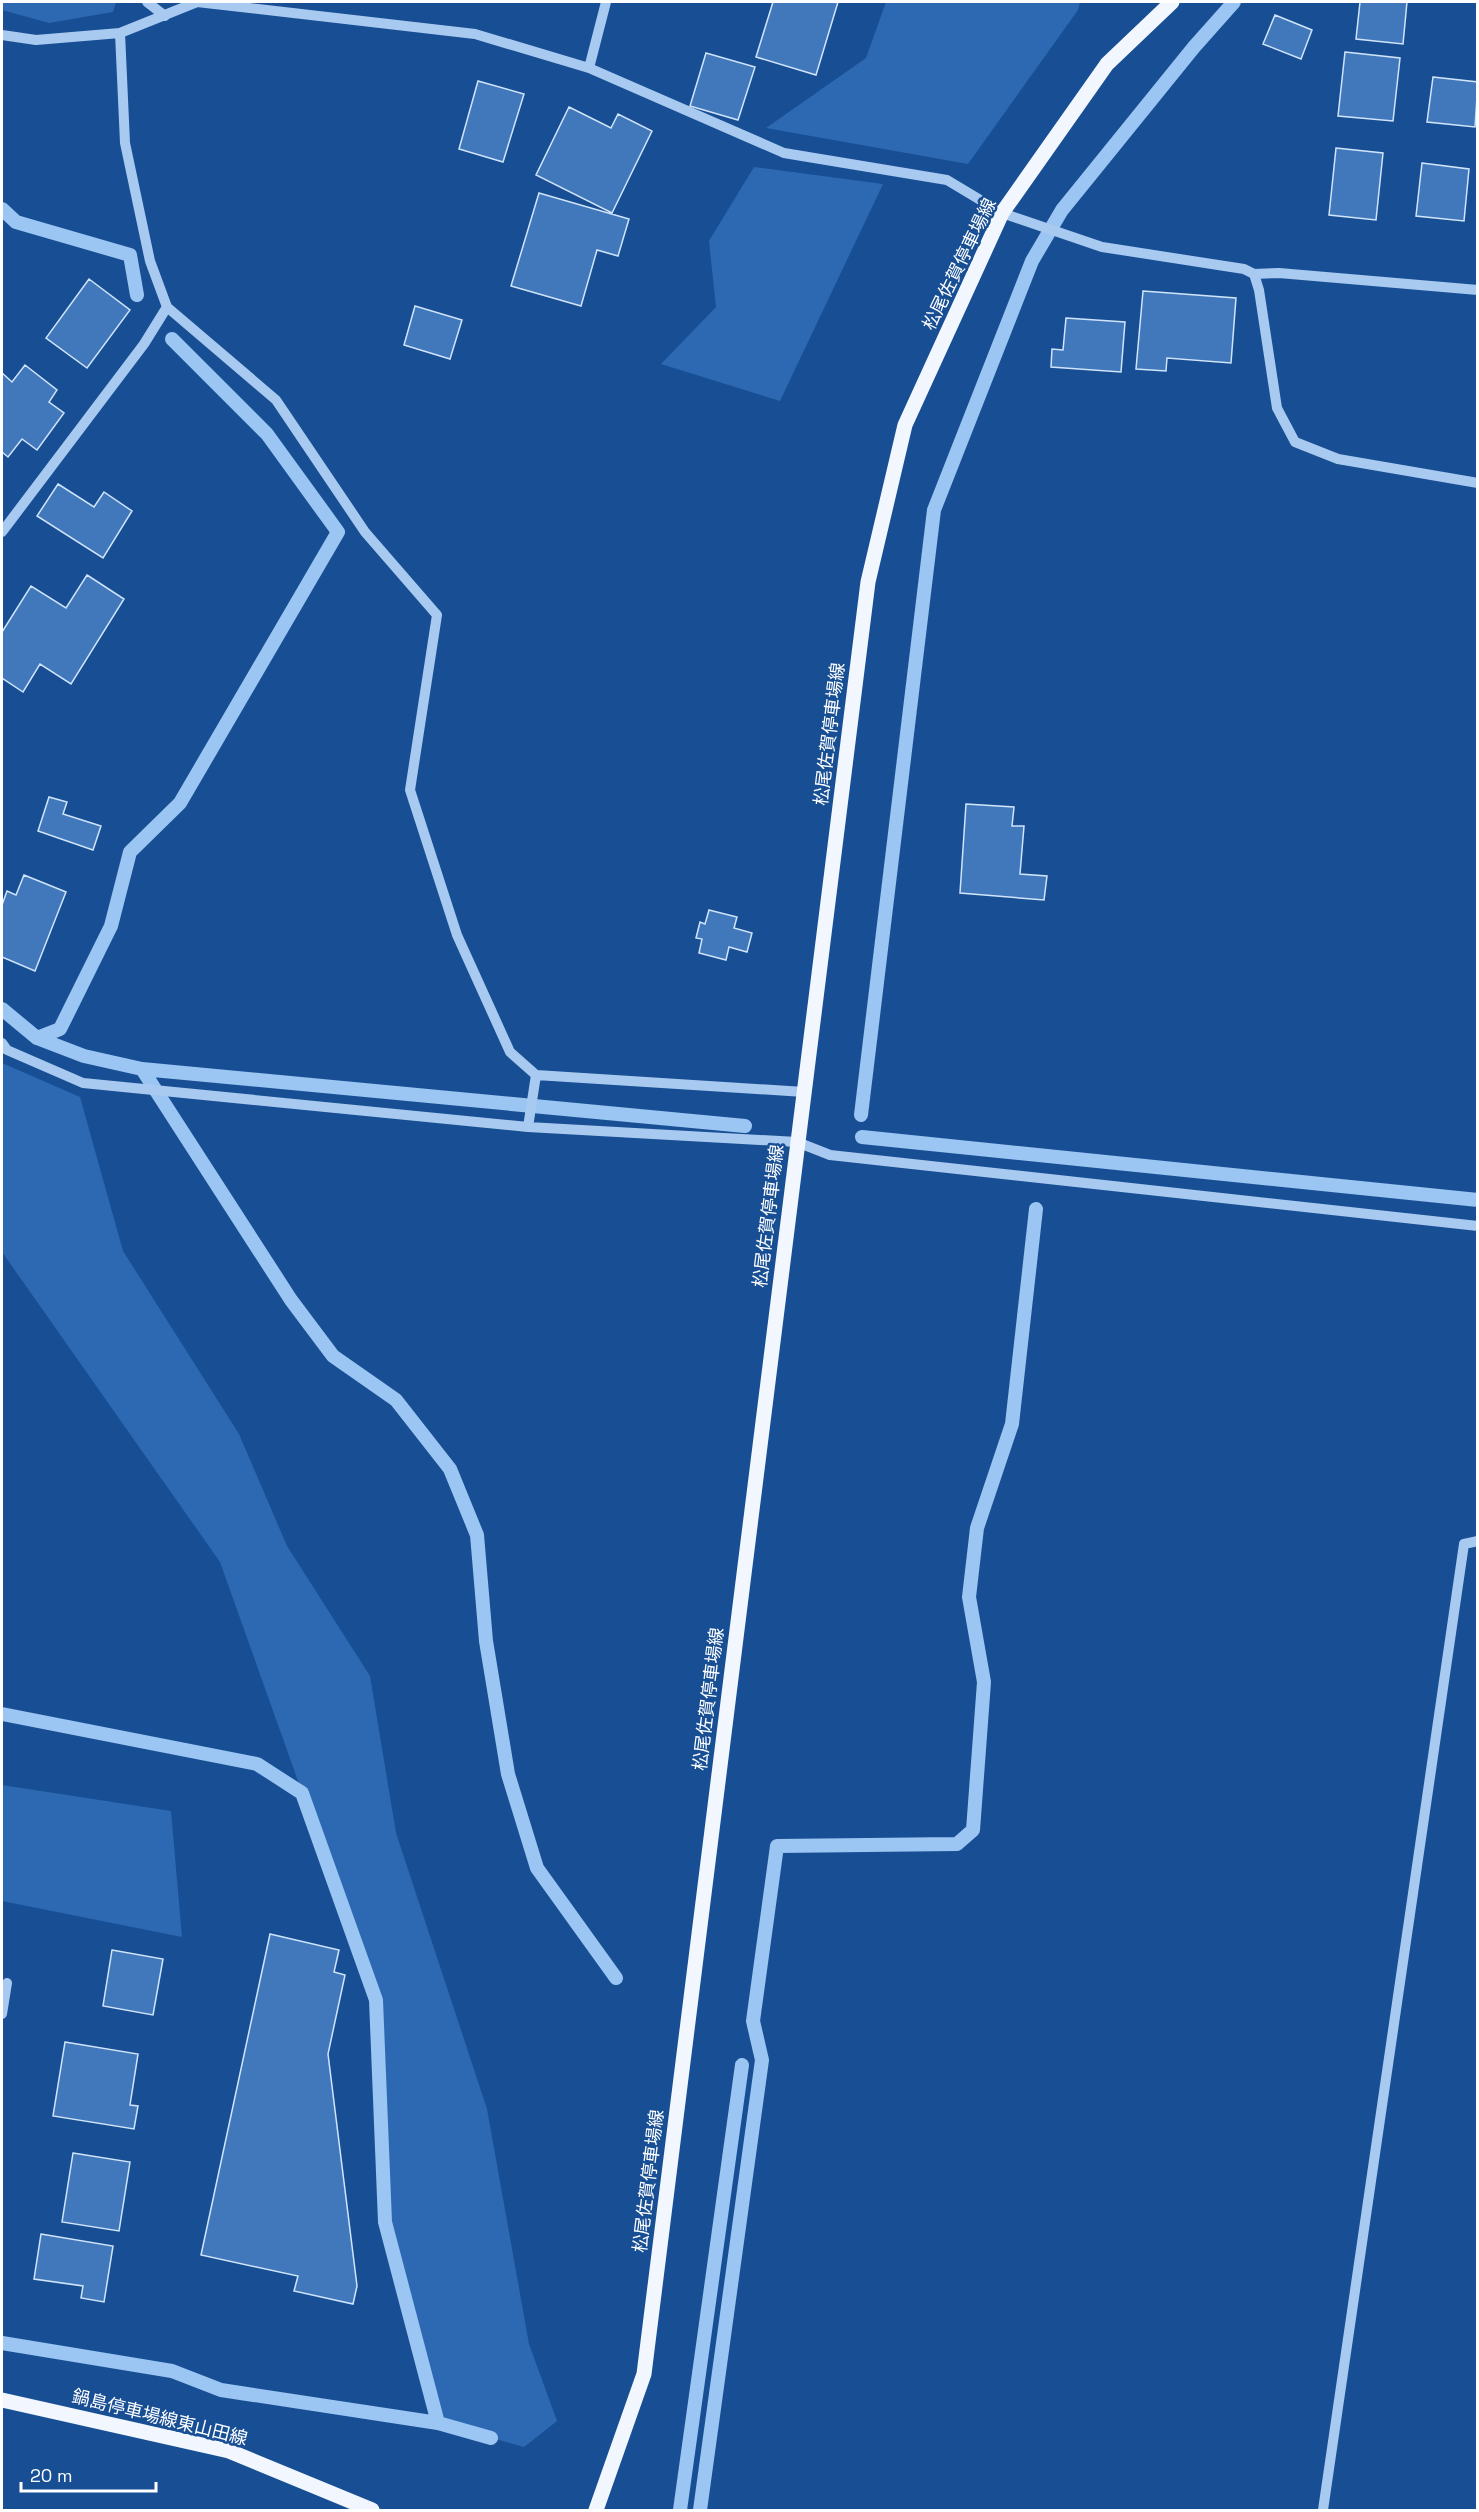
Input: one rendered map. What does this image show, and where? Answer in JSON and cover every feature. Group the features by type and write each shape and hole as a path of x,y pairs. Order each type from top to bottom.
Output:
{"main road":[{"name":"松尾佐賀停車場線","path":"596,2511 644,2374 868,582 904,425 1002,213 1107,64 1172,2"},
{"name":"鍋島停車場線東山田線","path":"2,2400 229,2451 372,2511"}],"street":[{"path":"147,2 165,16"},
{"path":"588,68 606,2"},
{"path":"2,35 36,40 120,33 197,3 475,34 588,68 784,153 947,180 1002,213 1102,247 1244,269 1254,274 1279,273 1478,290"},
{"path":"120,33 125,144 150,261 167,307 276,400 365,532 437,615 410,790 457,935 510,1052 536,1075 804,1092"},
{"path":"1254,274 1259,290 1277,408 1295,442 1338,459 1478,483"},
{"path":"2,532 144,344 167,307"},
{"path":"2,1043 7,1050 83,1083 528,1127 797,1142 830,1155 1478,1226"},
{"path":"528,1127 536,1075"},
{"path":"1323,2511 1464,1544 1478,1542"},
{"path":"2,2014 7,1983"}],"shaded area":[{"path":"2,2 116,2 113,12 49,23 2,10"},
{"path":"886,2 1080,2 1078,10 968,164 766,128 866,58"},
{"path":"754,167 883,184 780,401 661,364 716,307 709,241"},
{"path":"2,1063 80,1097 123,1251 239,1434 287,1546 370,1676 396,1833 487,2109 529,2344 557,2421 524,2447 438,2423 385,2222 376,2000 220,1562 2,1252"},
{"path":"2,1785 171,1811 182,1937 2,1901"}],"building":[{"path":"773,2 838,2 816,75 756,57"},
{"path":"1360,2 1407,2 1403,44 1356,39"},
{"path":"1275,15 1312,30 1301,59 1263,44"},
{"path":"1345,52 1400,58 1393,121 1338,116"},
{"path":"706,53 755,67 738,120 690,106"},
{"path":"1433,77 1478,82 1475,127 1427,122"},
{"path":"478,81 524,94 503,162 459,149"},
{"path":"569,107 611,128 618,114 652,131 612,213 536,175"},
{"path":"1336,148 1383,153 1376,220 1329,215"},
{"path":"1422,163 1469,169 1464,221 1416,216"},
{"path":"539,193 629,219 618,256 597,250 581,306 511,286"},
{"path":"89,279 130,310 87,368 46,338"},
{"path":"1143,291 1236,298 1231,363 1167,358 1166,371 1136,369"},
{"path":"415,306 462,320 450,359 404,345"},
{"path":"1066,318 1125,322 1121,372 1051,367 1052,349 1063,350"},
{"path":"25,365 57,390 49,402 64,413 37,450 22,439 8,457 2,452 2,373 12,382"},
{"path":"58,484 94,507 104,492 132,511 103,558 37,516"},
{"path":"87,575 124,599 71,684 40,664 23,692 2,678 2,632 31,586 66,608"},
{"path":"49,797 67,802 63,814 101,826 93,850 38,831"},
{"path":"966,804 1014,807 1012,826 1024,826 1020,874 1047,876 1044,900 960,893"},
{"path":"24,875 66,892 35,971 2,957 2,905 7,891 16,895"},
{"path":"709,910 737,917 734,928 752,933 747,952 729,947 726,960 699,953 702,939 696,938 700,922 705,924"},
{"path":"270,1934 339,1950 334,1972 345,1975 328,2054 357,2286 353,2304 294,2291 298,2276 201,2255"},
{"path":"112,1950 163,1959 153,2015 103,2006"},
{"path":"65,2042 138,2054 130,2105 138,2106 134,2129 53,2116"},
{"path":"73,2153 130,2162 119,2231 62,2222"},
{"path":"41,2234 113,2246 104,2302 81,2298 83,2286 34,2279"}],"waterway":[{"path":"861,1115 934,510 1032,261 1062,210 1194,47 1234,2"},
{"path":"2,209 16,222 130,255 137,295"},
{"path":"37,1038 60,1029 111,926 130,852 180,803 338,532 267,434 172,339"},
{"path":"2,1009 37,1038 84,1056 142,1069 745,1126"},
{"path":"142,1069 291,1300 333,1356 396,1400 450,1469 477,1535 486,1641 508,1774 537,1868 616,1978"},
{"path":"862,1137 1478,1200"},
{"path":"700,2510 762,2060 753,2021 777,1846 957,1844 973,1830 984,1682 969,1597 977,1528 1012,1424 1036,1209"},
{"path":"2,1714 257,1764 302,1793 376,2000 385,2222 438,2423"},
{"path":"680,2510 742,2065"},
{"path":"2,2343 172,2371 221,2390 438,2423 491,2438"}]}
